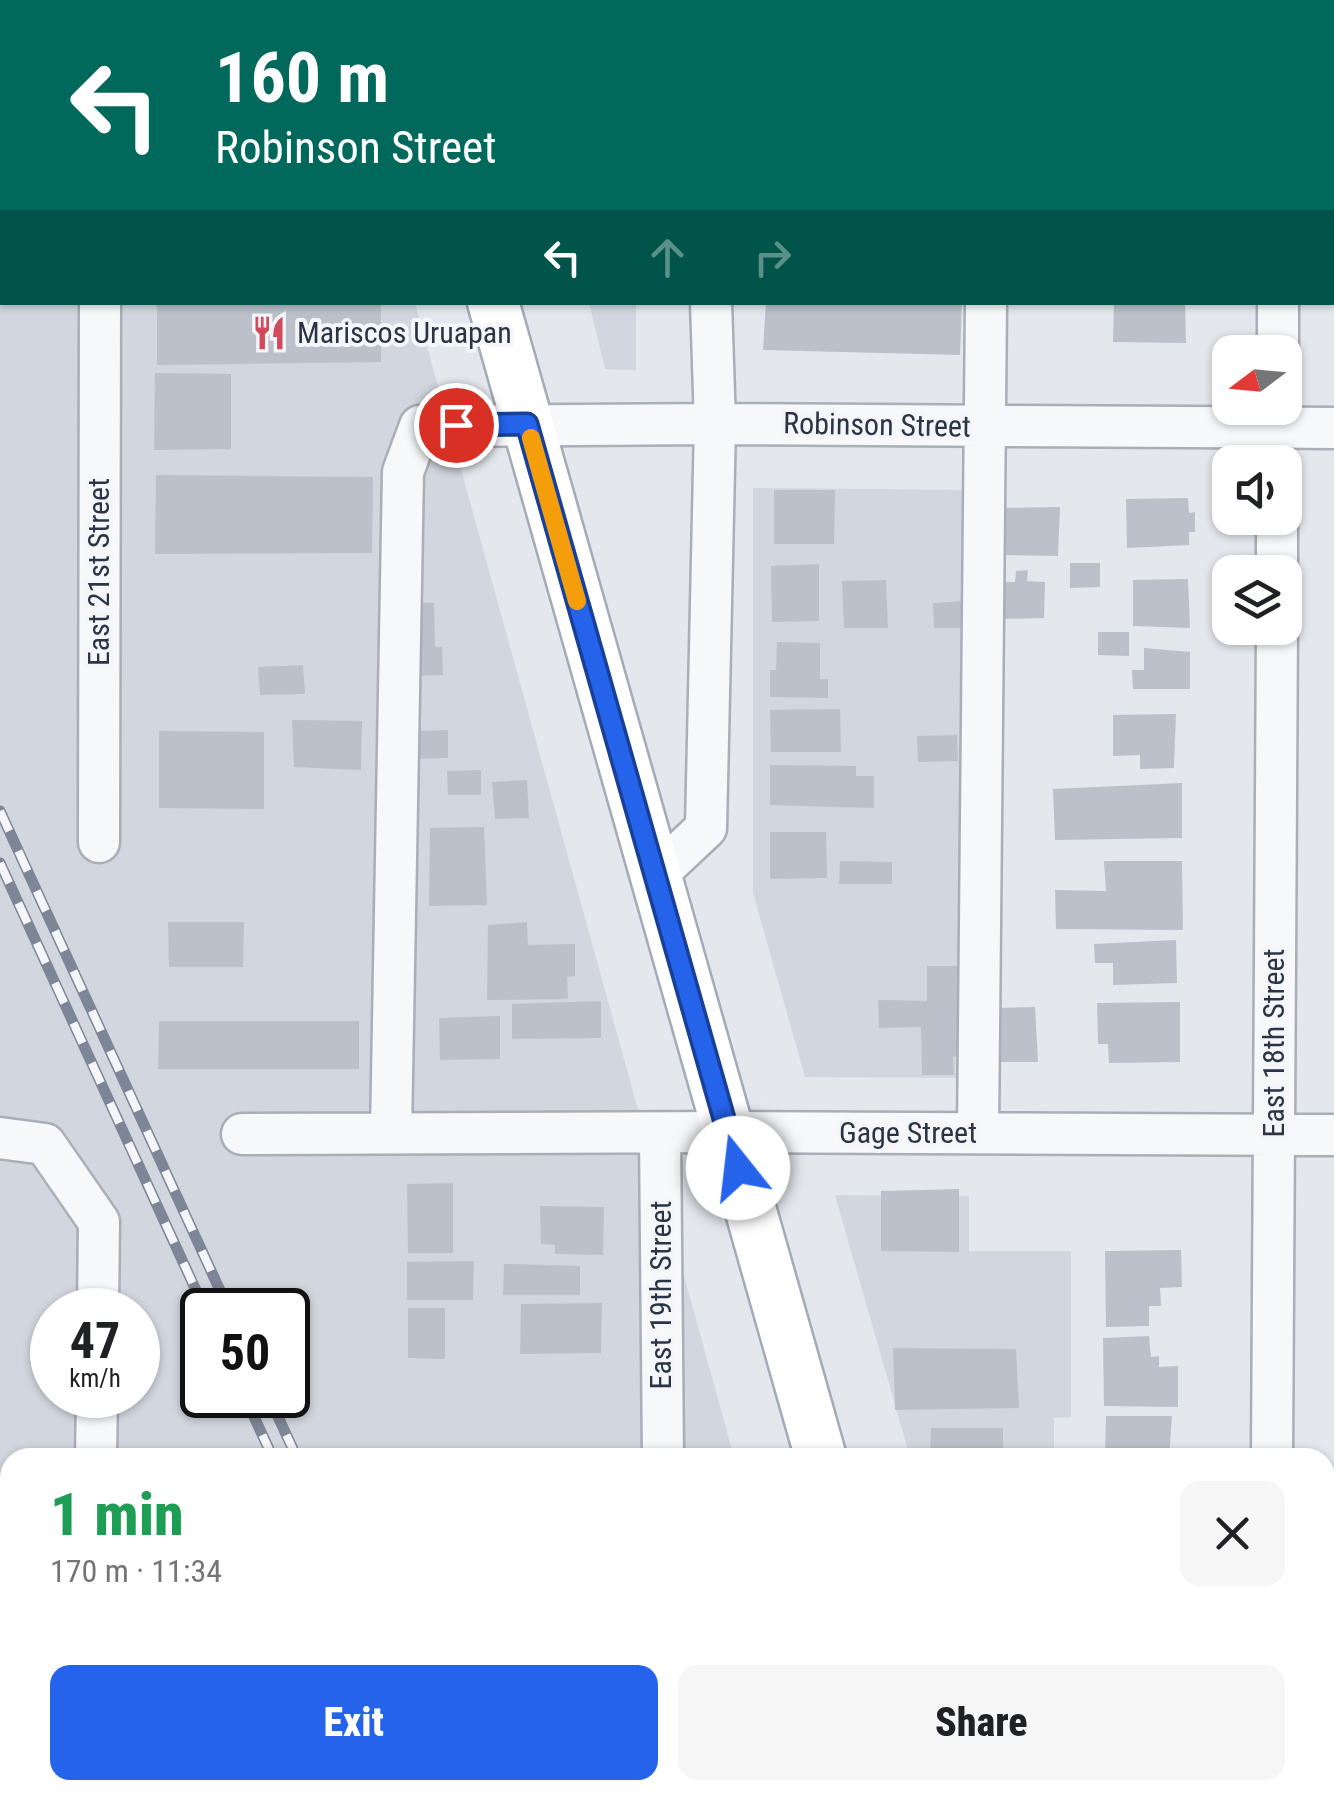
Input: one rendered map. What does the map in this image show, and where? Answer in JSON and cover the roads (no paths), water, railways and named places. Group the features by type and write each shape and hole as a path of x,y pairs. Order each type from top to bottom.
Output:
{"main road":[{"path":"494,305 817,1448"}],"street":[{"name":"East 21st Street","path":"99,842 100,305"},
{"path":"655,876 706,828 715,424 711,305"},
{"path":"978,1133 986,305"},
{"path":"1278,305 1278,335"},
{"name":"Robinson Street","path":"391,1133 404,472 420,426 986,426 1278,433 1334,428"},
{"name":"East 18th Street","path":"1272,1448 1276,645"},
{"name":"Gage Street","path":"242,1134 1334,1135"},
{"name":"East 19th Street","path":"660,1134 663,1448"},
{"path":"0,1138 45,1144 76,1184 99,1222 98,1288"},
{"path":"96,1448 97,1418"}],"railway":[{"path":"0,811 219,1288"},
{"path":"0,863 195,1288"},
{"path":"255,1418 268,1448"},
{"path":"279,1418 292,1448"}],"place":[{"name":"Mariscos Uruapan","path":"269,333"}]}
